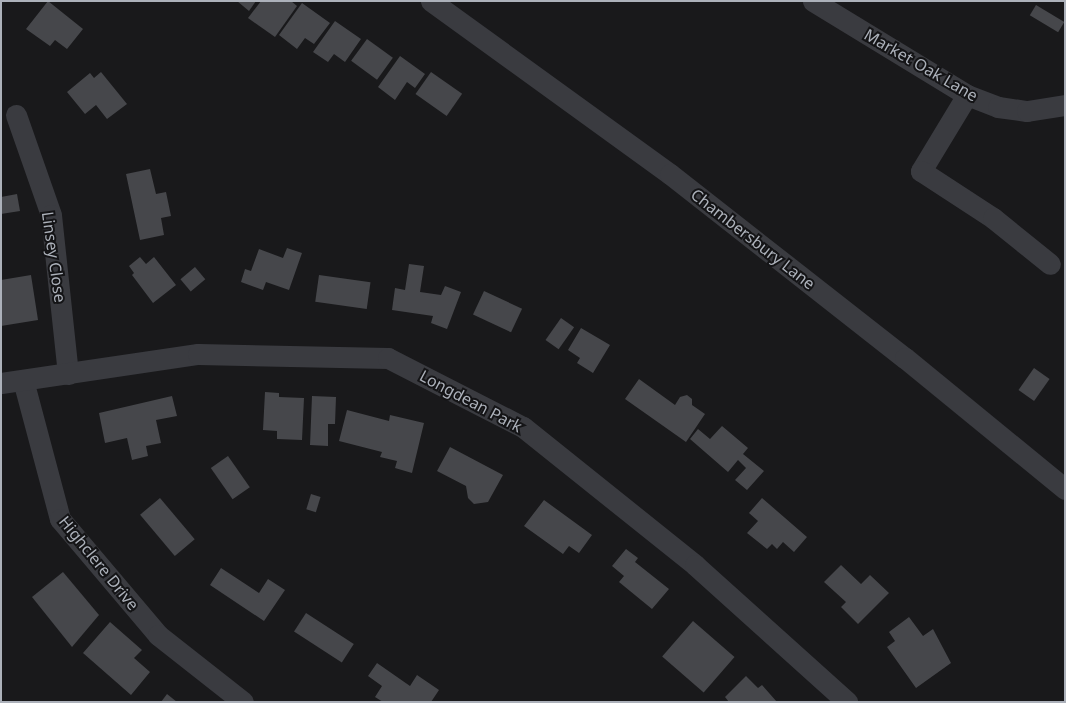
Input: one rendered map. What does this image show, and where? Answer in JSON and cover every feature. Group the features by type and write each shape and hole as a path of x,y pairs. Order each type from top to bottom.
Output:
{"street":[{"name":"Chambersbury Lane","path":"431,1 670,174 905,358 1065,489"},
{"name":"Market Oak Lane","path":"814,1 967,95 998,107 1027,111 1065,105"},
{"path":"967,95 922,170 993,218 1050,264"},
{"name":"Linsey Close","path":"16,115 51,215 68,374"},
{"name":"Longdean Park","path":"1,383 198,354 388,358 523,427 695,565 847,702"},
{"name":"Highclere Drive","path":"23,380 60,519 158,635 243,702"}],"building":[{"path":"48,1 83,29 67,49 55,40 50,46 26,29"},
{"path":"237,1 256,1 249,11"},
{"path":"261,1 291,1 297,6 275,37 248,18"},
{"path":"302,3 330,23 314,44 305,38 297,49 279,35"},
{"path":"1036,5 1064,22 1058,32 1030,15"},
{"path":"335,21 361,39 345,62 334,54 328,62 313,52"},
{"path":"367,39 393,58 377,80 351,61"},
{"path":"400,56 425,74 415,88 407,82 395,100 378,87"},
{"path":"101,72 127,104 107,119 96,105 85,114 67,92 90,73 94,78"},
{"path":"431,72 462,94 447,116 416,94"},
{"path":"150,169 156,194 166,192 171,216 161,218 164,235 140,240 126,174"},
{"path":"17,194 20,211 1,214 1,197"},
{"path":"287,248 302,253 289,290 266,282 263,290 241,282 245,269 251,271 259,249 283,258"},
{"path":"140,257 146,264 154,257 176,285 153,303 132,275 134,273 129,266"},
{"path":"409,264 424,266 420,292 441,295 445,286 461,292 447,329 431,323 433,316 392,310 395,288 405,290"},
{"path":"195,267 205,279 191,291 180,279"},
{"path":"31,275 38,320 1,326 1,280"},
{"path":"319,275 370,282 367,309 315,302"},
{"path":"484,291 522,309 511,332 473,315"},
{"path":"561,318 574,327 559,349 546,340"},
{"path":"581,328 610,345 593,373 577,363 580,358 568,350"},
{"path":"1034,368 1050,379 1034,401 1019,390"},
{"path":"639,379 675,405 680,397 687,395 692,399 692,405 705,414 686,442 625,399"},
{"path":"265,392 279,393 279,397 304,398 302,440 277,439 277,431 263,430"},
{"path":"172,396 177,416 156,420 161,443 146,446 148,456 132,460 127,438 105,443 99,413"},
{"path":"312,396 336,397 335,424 328,424 328,446 310,445"},
{"path":"347,410 389,421 390,415 424,423 412,473 395,468 397,461 380,457 382,452 339,441"},
{"path":"722,426 748,448 743,454 764,471 747,490 735,480 746,468 738,460 728,472 690,439 698,429 710,439"},
{"path":"450,447 503,475 488,502 474,504 468,498 466,486 437,471"},
{"path":"228,456 250,487 233,499 211,468"},
{"path":"311,494 321,497 316,512 306,509"},
{"path":"160,498 195,539 175,556 140,515"},
{"path":"762,498 807,537 794,552 783,542 777,549 772,544 767,549 747,533 758,521 749,513"},
{"path":"544,500 592,535 579,553 569,546 563,554 524,526"},
{"path":"626,549 638,558 635,562 669,589 652,609 619,582 624,576 612,566"},
{"path":"841,565 861,584 870,575 889,593 858,624 841,607 846,602 824,582"},
{"path":"221,568 259,593 268,579 285,590 264,621 210,585"},
{"path":"63,572 99,615 72,647 32,597"},
{"path":"306,613 354,644 342,662 294,631"},
{"path":"909,617 923,636 933,629 951,663 916,688 887,647 895,641 889,632"},
{"path":"693,621 735,657 704,693 662,656"},
{"path":"110,622 142,650 134,658 150,672 131,695 83,653"},
{"path":"377,663 410,686 417,675 439,690 431,702 383,702 375,697 382,686 368,676"},
{"path":"746,676 758,688 762,685 777,702 729,702 725,697"},
{"path":"167,694 177,702 161,702"}]}
